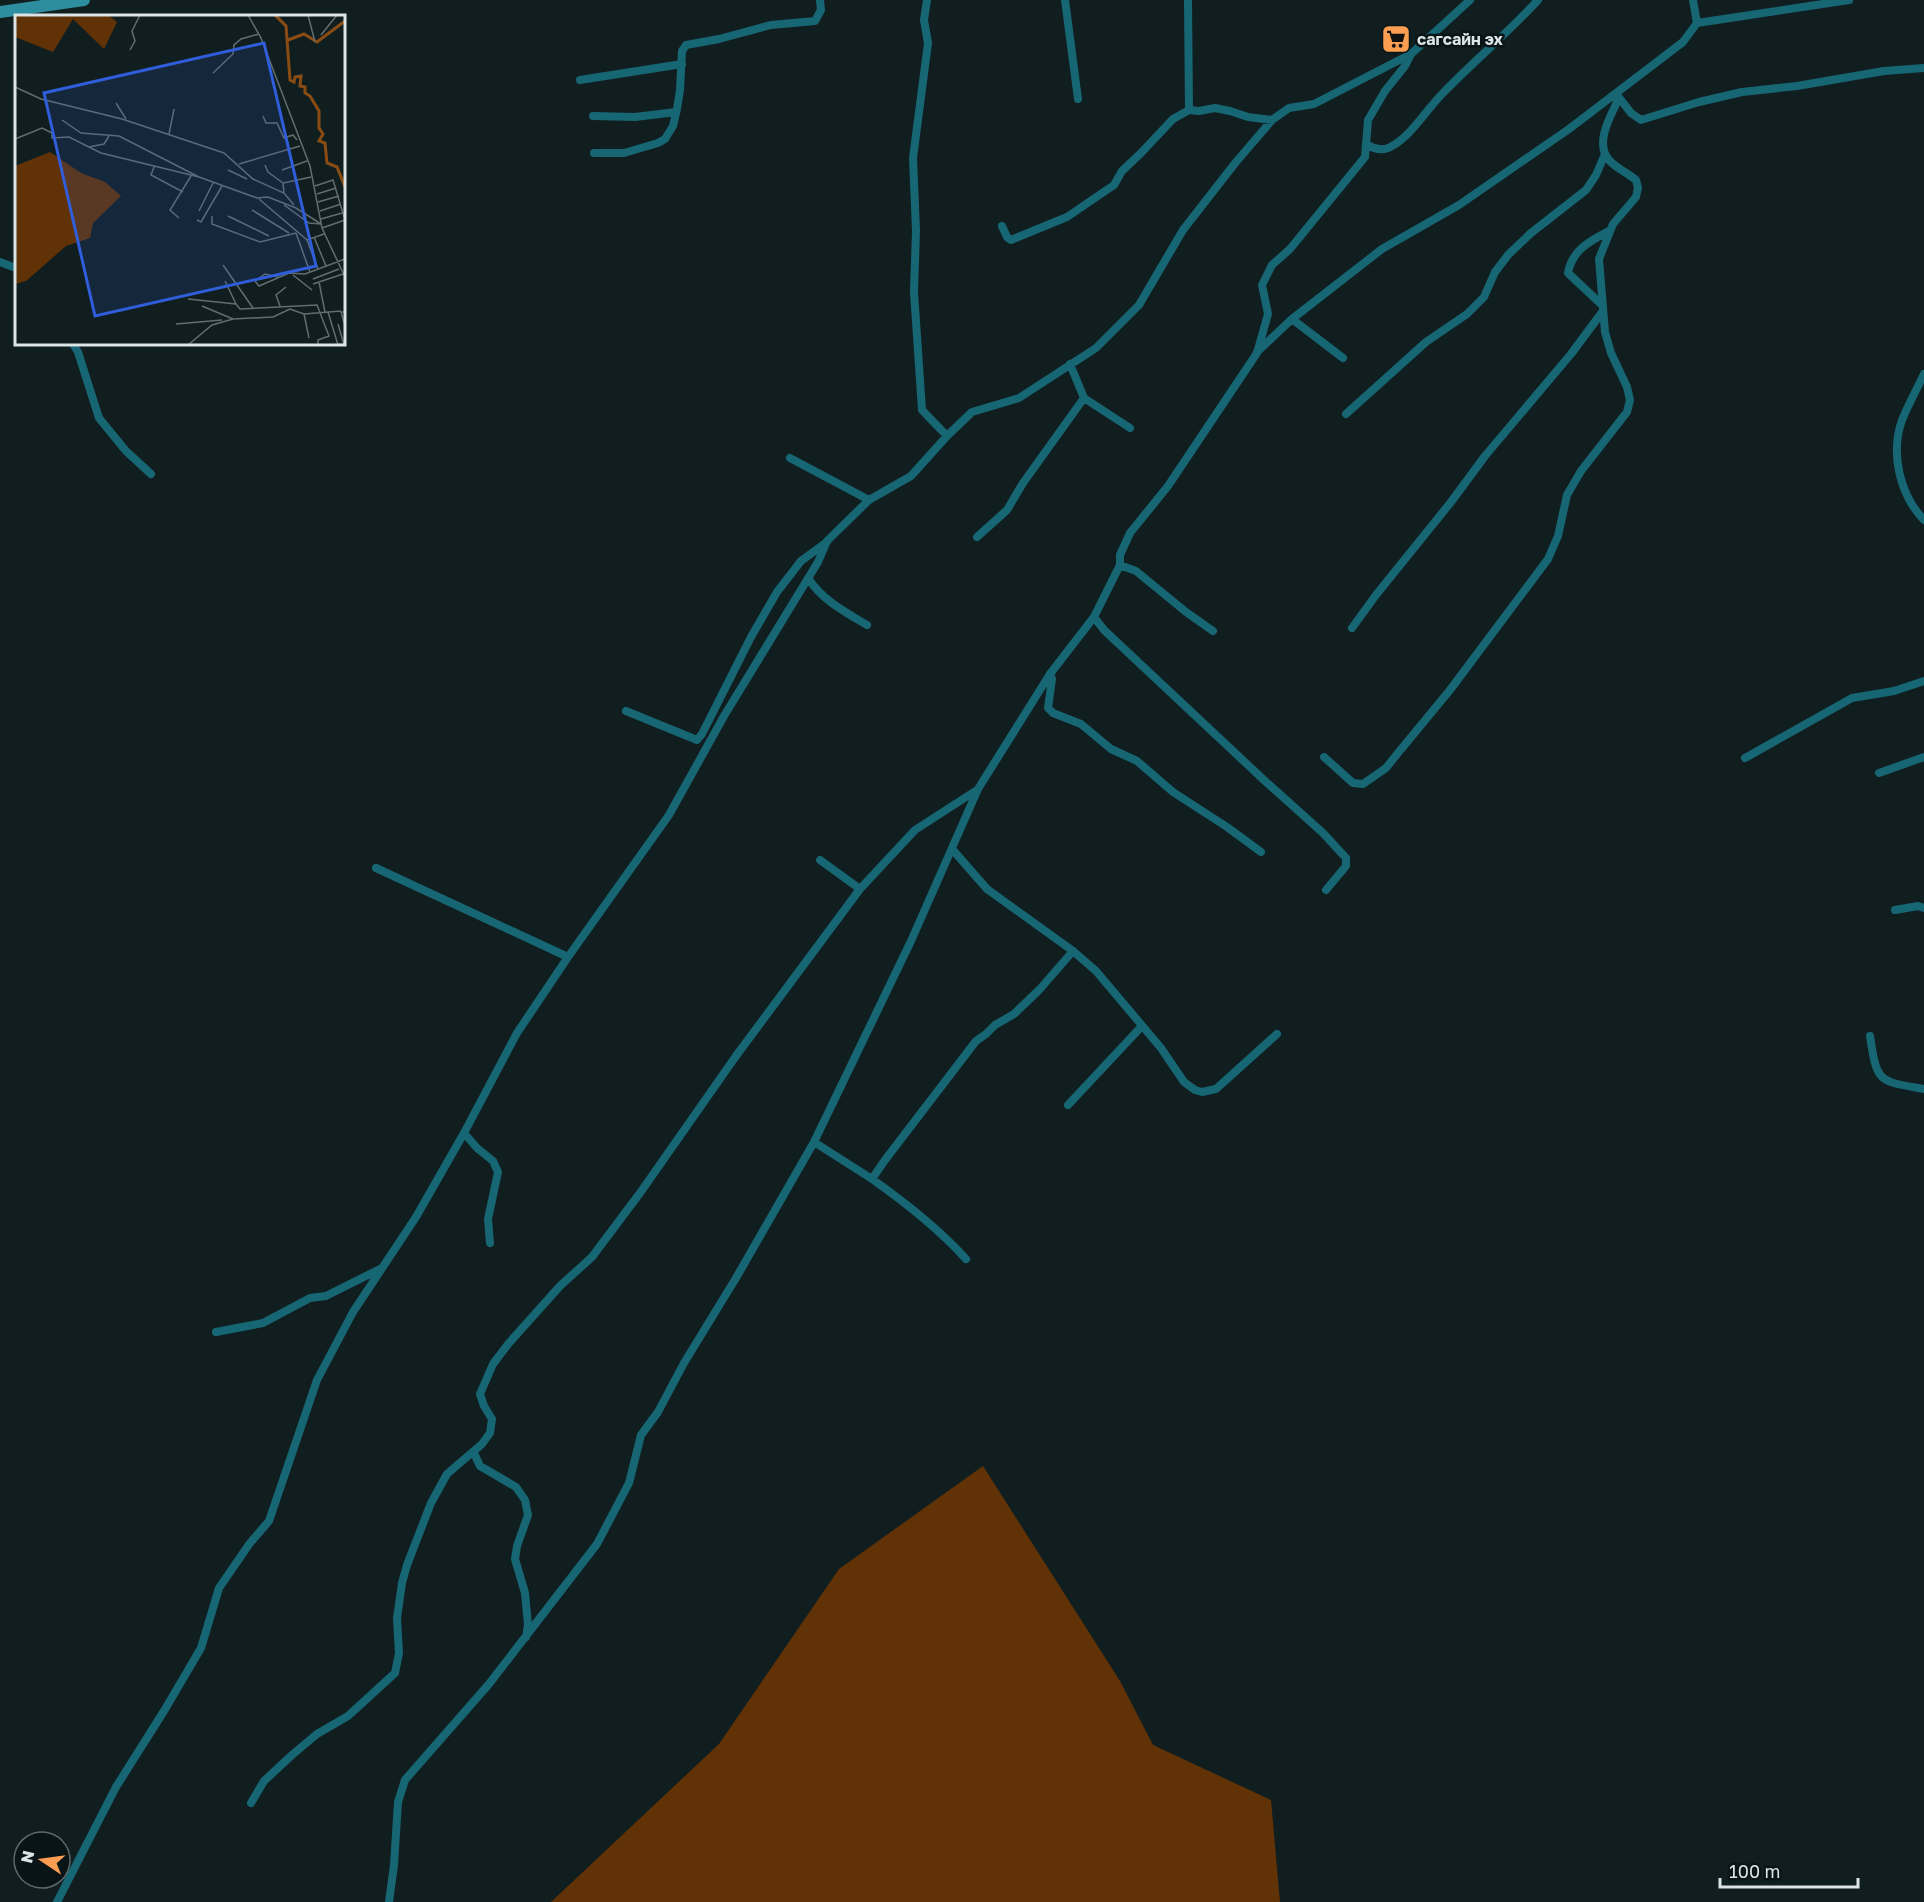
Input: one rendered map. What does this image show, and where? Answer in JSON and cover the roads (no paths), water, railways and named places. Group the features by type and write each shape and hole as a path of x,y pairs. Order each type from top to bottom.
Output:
{"main road":[{"path":"0,12 84,0"}],"street":[{"path":"594,153 624,153 665,139 673,126 680,90 682,51 685,46 771,25 815,21 821,10 820,0"},
{"path":"927,0 924,20 928,43 913,158 916,231 914,292 921,411 947,436"},
{"path":"1065,0 1078,99"},
{"path":"1188,0 1189,110"},
{"path":"626,711 697,740 777,592 801,561 827,541 869,500 911,476 972,412 1019,398 1096,348 1139,305 1183,230 1272,120 1289,108 1314,104 1411,54 1470,0"},
{"path":"1366,144 1375,150 1389,148 1401,140 1441,95 1513,28 1538,0"},
{"path":"1693,0 1697,23"},
{"path":"389,1902 398,1802 405,1780 489,1684 597,1544 629,1483 641,1435 658,1412 684,1363 814,1142 911,941 978,789 1050,674 1094,617 1120,565 1120,555 1130,533 1168,486 1257,353 1292,319 1382,249 1459,205 1618,96 1683,42 1697,23 1849,0"},
{"path":"1257,353 1268,314 1262,285 1272,266 1290,249 1365,157 1368,120 1411,54"},
{"path":"579,80 682,64"},
{"path":"1618,96 1631,113 1641,120 1699,102 1742,92 1797,86 1884,71 1924,68"},
{"path":"1346,414 1426,342 1467,315 1484,297 1495,272 1508,255 1531,233 1586,190 1596,175 1605,154 1604,141 1608,120 1618,96"},
{"path":"1002,226 1011,240 1067,217 1114,185 1122,171 1173,119 1189,110 1215,108 1248,117 1272,120"},
{"path":"593,116 635,117 676,112"},
{"path":"1324,757 1353,783 1363,784 1386,768 1450,690 1548,559 1558,536 1566,495 1581,471 1627,412 1630,400 1627,387 1605,333 1599,259 1612,224 1636,197 1638,188 1636,180 1617,168 1605,154"},
{"path":"1603,308 1568,273 1575,254 1609,231"},
{"path":"0,262 15,268"},
{"path":"1352,628 1485,456 1571,354 1603,308"},
{"path":"1292,319 1343,358"},
{"path":"74,345 99,418 126,451 151,474"},
{"path":"1070,364 1084,398 1130,428"},
{"path":"1924,374 1902,421 1898,454 1900,479 1906,494 1924,520"},
{"path":"977,537 1007,510 1023,483 1084,398"},
{"path":"790,459 869,500"},
{"path":"57,1902 116,1787 201,1648 219,1588 250,1543 269,1521 317,1380 353,1312 416,1217 517,1033 669,815 724,716 818,562 827,541"},
{"path":"1120,565 1137,571 1186,612 1213,631"},
{"path":"808,578 823,597 867,625"},
{"path":"1094,617 1104,630 1323,833 1346,858 1346,866 1326,890"},
{"path":"1050,674 1052,679 1048,694 1048,708 1053,713 1082,724 1111,749 1137,761 1173,792 1227,827 1260,852"},
{"path":"1744,758 1852,698 1894,691 1924,681"},
{"path":"724,693 724,716"},
{"path":"1880,773 1924,757"},
{"path":"251,1803 264,1781 292,1755 317,1734 348,1716 395,1673 399,1653 397,1618 407,1565 430,1503 447,1474 474,1453 490,1433 492,1419 480,1394 493,1364 514,1336 560,1286 592,1257 640,1193 735,1056 860,889 915,830 978,789"},
{"path":"952,849 987,889 1073,951 1096,971 1161,1048 1184,1082 1195,1090 1202,1092 1216,1089 1277,1034"},
{"path":"820,860 860,889"},
{"path":"376,868 568,957"},
{"path":"1895,910 1918,906 1924,908"},
{"path":"872,1179 976,1041 995,1025 1014,1014 1040,989 1073,951"},
{"path":"1068,1105 1142,1026"},
{"path":"1870,1036 1875,1064 1882,1078 1897,1085 1924,1089"},
{"path":"464,1133 493,1161 498,1172 488,1218 490,1243"},
{"path":"814,1142 904,1202 966,1259"},
{"path":"216,1332 263,1323 310,1298 326,1296 382,1268"},
{"path":"474,1453 480,1466 516,1487 525,1500 528,1515 515,1559 525,1593 528,1625 526,1637"}],"place":[{"name":"сагсайн эх","path":"1396,39"}]}
